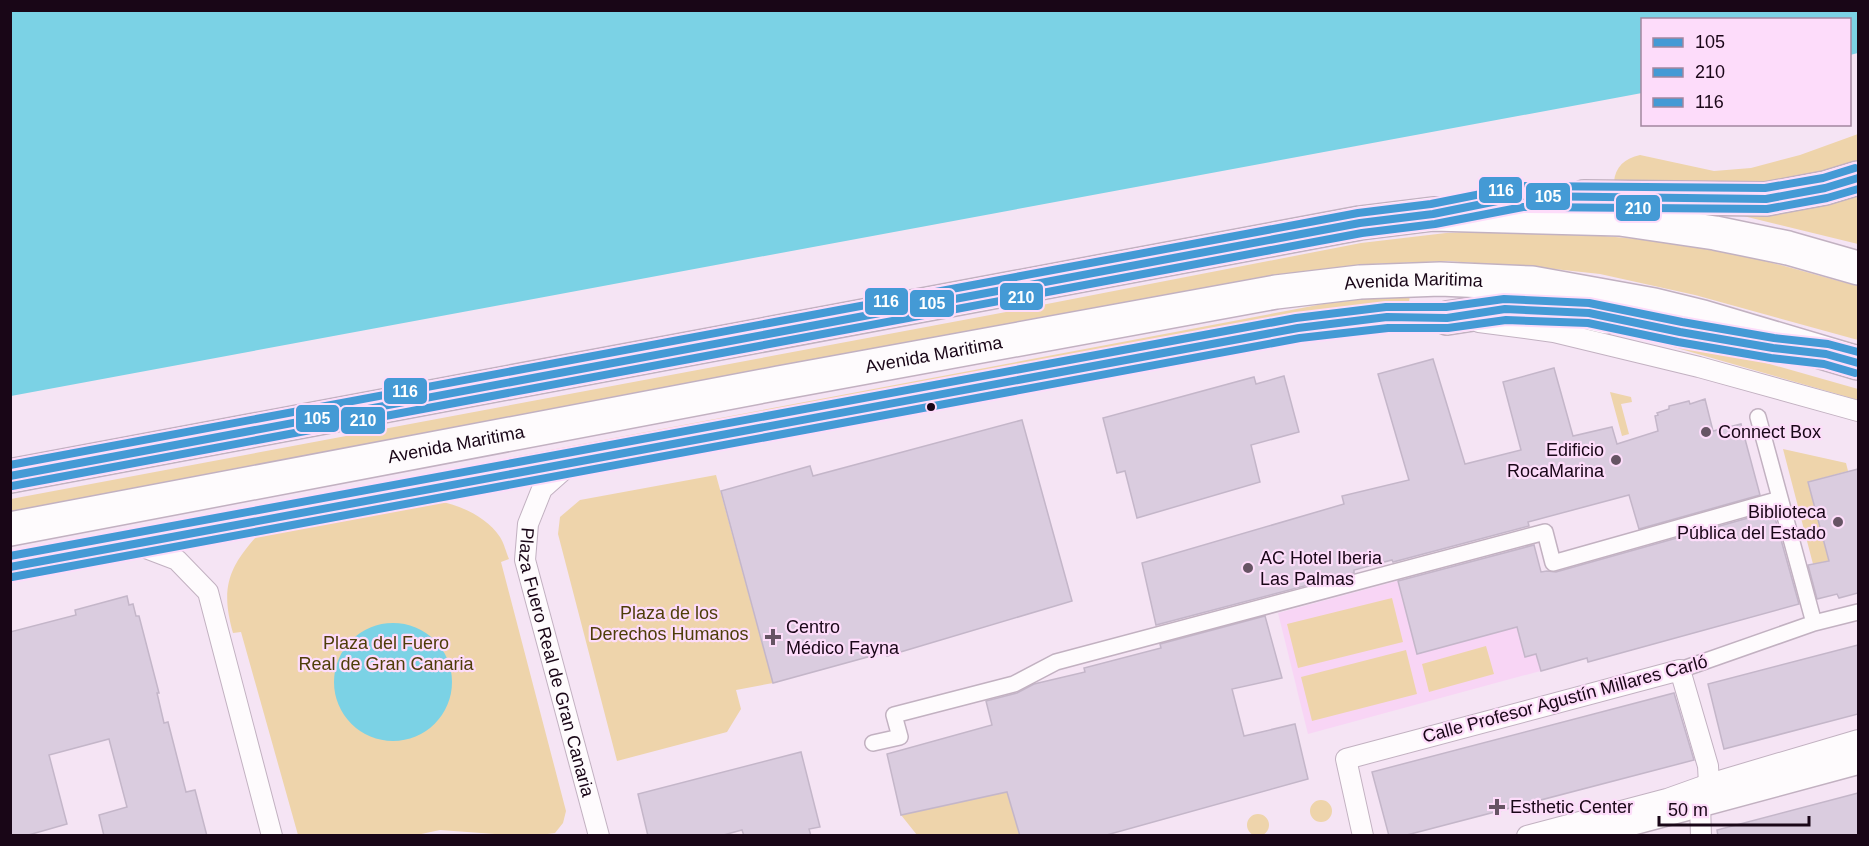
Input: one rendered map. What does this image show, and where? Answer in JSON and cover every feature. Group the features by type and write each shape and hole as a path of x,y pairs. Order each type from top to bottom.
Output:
{"highway":[{"path":"10,476 1360,223 1433,214 1522,196 1766,199 1825,188 1858,178"},
{"path":"1433,214 1620,219 1736,237 1788,248 1858,268"},
{"name":"Avenida Maritima","path":"10,529 778,383 1264,294 1360,282 1440,279 1532,283 1654,305 1703,317 1858,363"},
{"path":"1447,318 1505,309 1589,313 1719,339 1826,354"}],"street":[{"path":"10,567 1298,328 1387,317 1447,318 1554,332 1699,367 1858,411"},
{"path":"1758,417 1814,623"},
{"name":"Plaza Fuero Real de Gran Canaria","path":"569,465 542,489 528,524 525,560 598,836"},
{"path":"873,743 900,737 894,715 1014,684 1056,662 1545,532 1553,563 1780,499"},
{"path":"135,544 177,560 208,592 272,836"},
{"name":"Calle Profesor Agustín Millares Carló","path":"1363,836 1346,759 1680,670 1814,623 1858,612"},
{"path":"1680,670 1708,766 1701,836"},
{"path":"1583,836 1858,740"},
{"path":"1527,836 1667,799 1704,794 1858,762"}],"shaded area":[{"path":"1534,544 1566,664 1308,734 1278,613"}],"green space":[{"path":"1858,134 1858,167 1792,183 1614,182 1616,172 1622,164 1640,155 1714,171 1751,168 1800,155"},
{"path":"1858,186 1858,244 1727,212"},
{"path":"1514,230 1598,235 1682,245 1753,258 1858,286 1858,340 1695,295 1600,274 1448,261 1371,264 1226,284 11,513 11,499 1361,243 1446,233"},
{"path":"1410,294 1409,303 1360,308 11,560 11,552 1355,298"},
{"path":"1660,333 1858,389 1858,400 1656,342 1651,337 1652,334"},
{"path":"1610,392 1631,397 1632,402 1621,404 1629,434 1622,436"},
{"path":"1783,449 1846,463 1848,471 1808,482 1829,562 1813,564"},
{"name":"Plaza de los Derechos Humanos","path":"716,475 773,683 736,690 741,709 727,732 617,761 558,534 560,517 580,500"},
{"name":"Plaza del Fuero Real de Gran Canaria","path":"438,501 464,509 480,518 495,530 504,545 509,559 501,562 566,811 563,823 555,833 540,835 440,830 412,836 298,835 241,632 233,633 229,618 227,592 233,570 257,536"},
{"path":"1392,598 1403,642 1298,668 1287,624"},
{"path":"1486,646 1494,674 1429,692 1422,664"},
{"path":"1406,650 1417,694 1312,721 1301,677"},
{"path":"1007,792 1020,835 917,835 901,815"},
{"path":"1321,800 1329,803 1332,811 1329,819 1321,822 1313,819 1310,811 1313,803"},
{"path":"1258,814 1266,817 1269,825 1266,833 1258,836 1250,833 1247,825 1250,817"}],"water":[{"path":"11,10 1858,10 1858,53 1851,55 1851,18 1641,18 1641,93 11,396"},
{"path":"393,623 416,627 435,640 448,659 452,682 448,705 435,724 416,737 393,741 370,737 351,724 338,705 334,682 338,659 351,640 370,627"}],"building":[{"name":"Edificio RocaMarina","path":"1433,359 1465,464 1521,450 1503,382 1554,368 1573,436 1612,427 1617,444 1658,431 1655,416 1669,409 1669,406 1689,401 1690,404 1705,399 1713,431 1741,424 1760,495 1639,529 1629,495 1528,522 1529,526 1354,570 1354,573 1156,625 1142,563 1344,504 1342,496 1409,480 1378,374"},
{"path":"1284,376 1299,432 1251,445 1260,482 1137,518 1125,471 1117,473 1103,418 1254,377 1256,384"},
{"path":"1022,420 1072,601 887,656 886,652 773,683 721,491 810,466 813,476"},
{"name":"Biblioteca Pública del Estado","path":"1858,469 1858,593 1839,598 1837,594 1817,599 1808,565 1829,561 1808,482"},
{"path":"1773,511 1799,604 1588,662 1587,658 1541,671 1536,654 1525,657 1517,627 1417,654 1398,581 1534,545 1541,572 1556,572"},
{"path":"127,596 129,605 133,604 136,616 139,616 159,693 157,693 164,723 168,722 186,792 195,790 207,836 104,836 99,815 127,807 109,739 49,755 67,824 25,836 10,836 10,632 76,615 75,610"},
{"path":"1265,616 1282,678 1232,689 1244,736 1295,724 1308,779 1103,836 1020,836 1007,792 901,815 887,754 992,725 986,701 1017,693 1034,684 1085,672 1084,668 1161,648 1160,644"},
{"path":"1858,645 1858,714 1724,749 1708,684"},
{"path":"1674,693 1694,760 1403,836 1389,836 1372,772"},
{"path":"801,752 820,827 809,829 811,836 744,836 742,830 720,836 648,836 638,794"},
{"path":"1858,793 1858,836 1718,836 1717,830"}],"transit line":[{"name":"116","path":"10,465 1358,213 1431,204 1521,186 1765,188 1823,178 1855,168"},
{"name":"105","path":"10,476 1360,223 1433,214 1522,196 1766,199 1825,188 1858,178"},
{"name":"210","path":"12,486 1362,233 1435,224 1523,207 1767,209 1827,198 1858,189"},
{"name":"116","path":"10,556 1296,318 1386,307 1446,307 1504,299 1589,303 1774,338 1828,344 1858,352"},
{"name":"105","path":"10,567 1298,328 1387,317 1447,318 1505,309 1589,313 1680,332 1773,348 1826,354 1858,363"},
{"name":"210","path":"12,577 1300,338 1388,328 1448,328 1506,320 1588,323 1678,342 1771,358 1824,364 1855,373"}],"place":[{"name":"Connect Box","path":"1706,432"},
{"name":"Edificio RocaMarina","path":"1616,460"},
{"name":"Biblioteca Pública del Estado","path":"1838,522"},
{"name":"AC Hotel Iberia Las Palmas","path":"1248,568"},
{"name":"Centro Médico Fayna","path":"773,637"},
{"name":"Esthetic Center","path":"1497,807"}]}
